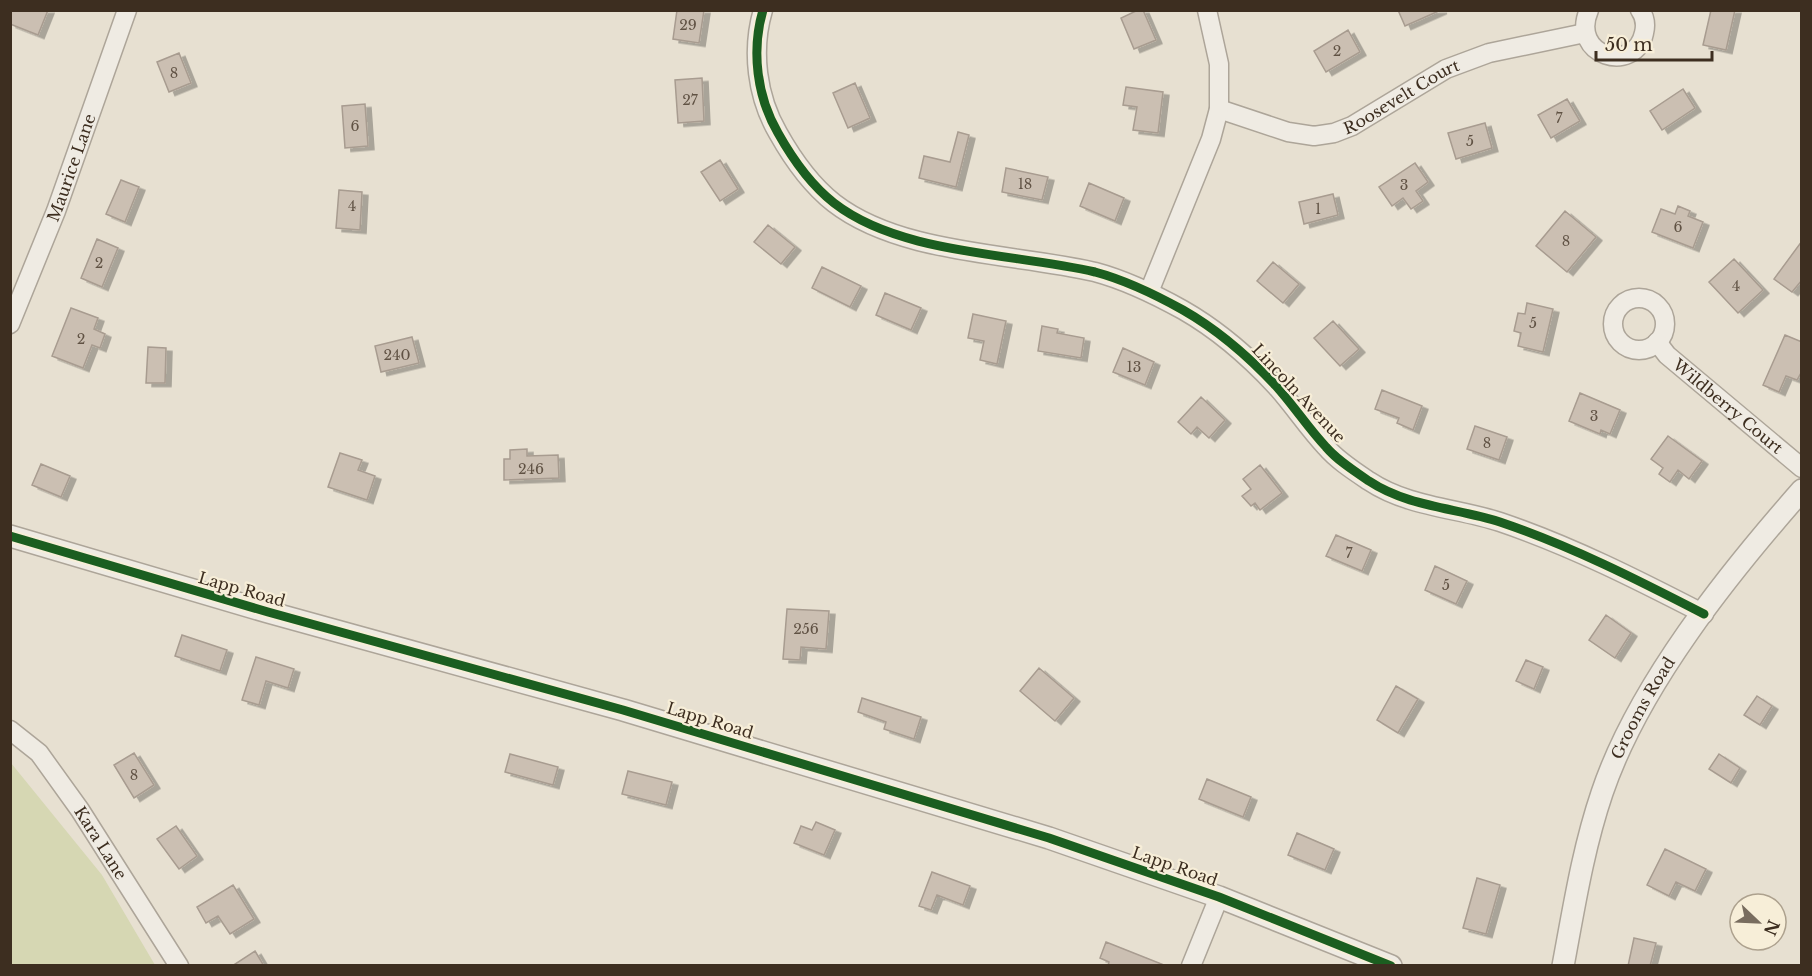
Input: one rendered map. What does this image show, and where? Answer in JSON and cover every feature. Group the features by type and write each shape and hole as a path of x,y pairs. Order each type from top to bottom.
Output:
{"street":[{"name":"Maurice Lane","path":"10,324 56,212 127,10"},
{"name":"Lincoln Avenue","path":"763,10 758,63 759,91 768,116 802,170 835,204 879,228 927,242 1096,273 1149,292 1186,312 1225,338 1278,388 1327,449 1370,482 1393,494 1422,504 1498,522 1561,546 1624,573 1704,614"},
{"path":"1149,292 1211,139 1219,109 1219,64 1207,10"},
{"path":"1589,10 1585,20 1585,33 1590,45 1599,53 1611,57 1624,56 1635,50 1643,39 1646,27 1640,10"},
{"name":"Roosevelt Court","path":"1219,109 1288,132 1314,136 1334,133 1352,126 1446,69 1489,53 1585,33"},
{"name":"Wildberry Court","path":"1657,342 1667,355 1802,468"},
{"name":"Grooms Road","path":"1563,966 1587,840 1603,790 1634,723 1661,675 1704,614 1767,529 1802,490"},
{"name":"Lapp Road","path":"10,536 268,612 623,710 1049,838 1219,897 1391,966"},
{"name":"Kara Lane","path":"10,730 39,753 53,772 179,966"},
{"path":"1191,966 1219,897"}],"green space":[{"path":"11,763 102,875 155,965 11,965"}],"building":[{"path":"10,10 48,10 38,35 10,24"},
{"path":"677,10 704,10 699,43 673,39"},
{"path":"1143,10 1156,40 1134,49 1121,18"},
{"path":"1398,10 1441,10 1405,26"},
{"path":"1711,10 1735,10 1726,50 1703,45"},
{"path":"1348,30 1360,52 1326,72 1314,51"},
{"path":"179,53 191,83 169,92 157,62"},
{"path":"702,78 704,121 678,123 675,80"},
{"path":"855,83 870,118 848,128 833,93"},
{"path":"1126,87 1163,92 1158,133 1133,130 1137,107 1123,105"},
{"path":"1683,89 1695,108 1662,130 1650,111"},
{"path":"1567,99 1580,121 1551,138 1538,115"},
{"path":"365,104 368,146 345,148 342,106"},
{"path":"1485,123 1492,148 1456,159 1448,133"},
{"path":"958,132 969,135 956,187 919,178 924,156 950,162"},
{"path":"720,160 738,189 720,201 701,172"},
{"path":"1415,163 1428,182 1416,191 1423,201 1411,209 1403,198 1392,206 1379,187"},
{"path":"1006,168 1048,177 1042,200 1002,192"},
{"path":"121,180 139,187 125,222 106,214"},
{"path":"1089,183 1124,198 1115,221 1080,206"},
{"path":"339,190 362,192 360,230 336,228"},
{"path":"1333,194 1338,215 1304,224 1299,202"},
{"path":"1678,206 1690,211 1688,216 1703,222 1693,248 1652,232 1661,209 1675,214"},
{"path":"1565,211 1596,237 1567,272 1536,246"},
{"path":"768,225 795,247 781,264 754,242"},
{"path":"97,239 118,248 102,287 81,278"},
{"path":"1802,241 1802,280 1792,292 1774,279"},
{"path":"1734,259 1763,290 1738,313 1709,282"},
{"path":"1273,262 1299,284 1283,303 1257,281"},
{"path":"822,267 861,286 850,307 812,288"},
{"path":"885,293 921,308 911,330 876,315"},
{"path":"1527,303 1553,309 1543,352 1518,346 1521,333 1514,331 1518,313 1525,314"},
{"path":"71,308 98,318 94,329 105,334 100,348 92,345 83,368 52,356"},
{"path":"973,314 1006,321 997,364 980,360 984,341 968,338"},
{"path":"1333,321 1359,349 1340,366 1314,338"},
{"path":"1042,326 1058,329 1057,333 1084,338 1081,358 1038,351"},
{"path":"1785,335 1802,342 1802,371 1797,380 1786,376 1779,392 1763,385"},
{"path":"412,337 419,363 381,372 375,346"},
{"path":"148,347 166,348 165,383 146,383"},
{"path":"1123,348 1154,362 1145,385 1113,372"},
{"path":"1382,390 1422,406 1413,430 1397,423 1399,418 1375,409"},
{"path":"1580,393 1620,410 1610,434 1601,430 1600,434 1569,421"},
{"path":"1201,397 1225,420 1209,438 1197,427 1191,434 1178,422"},
{"path":"1475,426 1507,437 1499,460 1467,449"},
{"path":"1668,436 1702,461 1689,479 1678,470 1670,482 1659,474 1663,468 1651,459"},
{"path":"527,449 527,456 558,455 559,478 504,480 504,459 510,459 510,450"},
{"path":"340,453 362,460 358,470 375,476 367,500 328,487"},
{"path":"41,464 70,476 61,497 32,485"},
{"path":"1260,465 1282,493 1260,510 1255,503 1251,506 1242,496 1251,489 1243,479"},
{"path":"1336,535 1371,550 1362,571 1326,556"},
{"path":"1435,566 1467,581 1456,604 1425,590"},
{"path":"787,609 829,611 826,649 801,647 800,660 783,659"},
{"path":"1606,615 1631,633 1615,658 1589,640"},
{"path":"182,635 227,650 220,671 175,656"},
{"path":"256,657 294,669 288,688 266,681 259,705 242,700"},
{"path":"1526,660 1543,667 1534,689 1516,681"},
{"path":"1039,668 1074,698 1055,721 1020,691"},
{"path":"1396,686 1418,699 1398,733 1377,720"},
{"path":"1757,696 1772,706 1760,725 1744,715"},
{"path":"862,698 921,717 914,739 884,729 886,722 858,712"},
{"path":"134,753 154,785 134,798 114,765"},
{"path":"510,754 558,767 553,785 505,772"},
{"path":"1719,754 1740,768 1731,783 1709,769"},
{"path":"628,771 672,782 666,805 622,794"},
{"path":"1207,779 1251,797 1243,817 1199,799"},
{"path":"816,822 835,830 824,855 794,843 801,826 812,830"},
{"path":"176,826 197,856 179,869 157,839"},
{"path":"1297,833 1334,849 1325,870 1288,855"},
{"path":"1665,849 1706,869 1695,891 1676,882 1669,896 1647,885"},
{"path":"932,872 970,886 963,905 937,895 931,910 919,906"},
{"path":"1477,878 1500,885 1486,934 1463,928"},
{"path":"233,885 254,919 230,934 218,916 206,923 197,907"},
{"path":"1634,938 1656,943 1650,966 1628,966"},
{"path":"1106,942 1164,966 1108,966 1109,962 1100,958"},
{"path":"255,951 264,966 232,966"}],"cycle path":[{"path":"763,10 757,41 757,57 765,104 778,133 796,161 810,180 834,203 861,220 925,243 1095,272 1151,293 1196,318 1232,345 1276,386 1330,452 1384,490 1416,502 1484,517 1553,542 1629,576 1704,614"},
{"path":"10,536 268,612 623,710 1049,838 1219,897 1391,966"}]}
